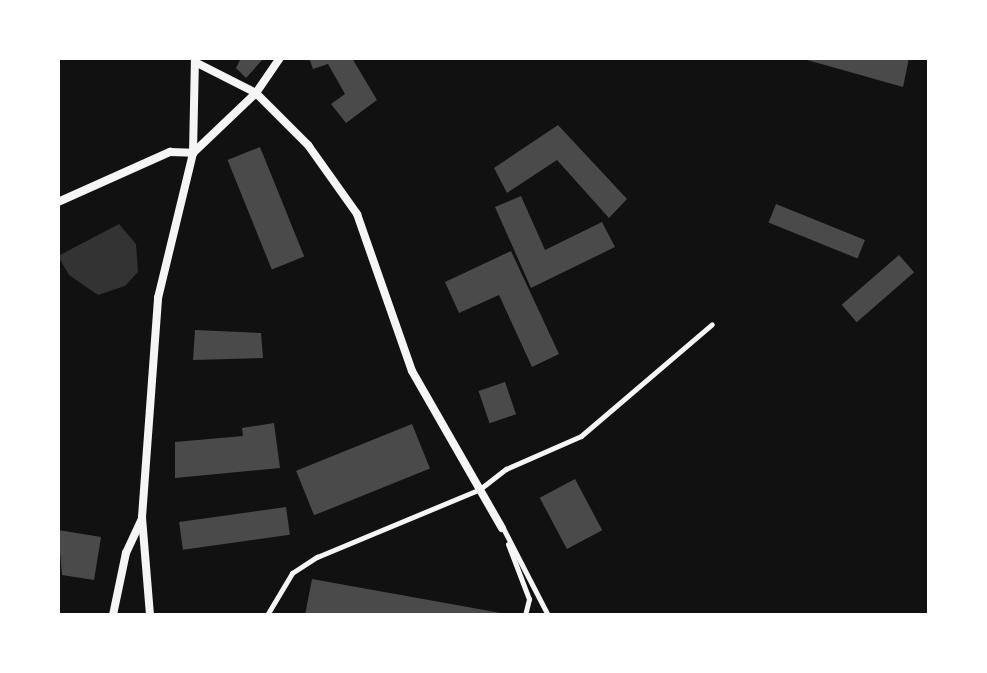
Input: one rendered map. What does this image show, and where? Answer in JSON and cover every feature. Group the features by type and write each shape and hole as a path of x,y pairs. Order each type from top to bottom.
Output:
{"street":[{"path":"58,202 170,152 193,153 256,93 280,58"},
{"path":"150,615 142,517 158,298 193,153 195,60 256,93 308,145 357,214 412,371 502,528"},
{"path":"113,615 126,553 142,517"}],"lane":[{"path":"267,615 292,573 317,557 480,489 506,469 581,436 712,324"},
{"path":"502,528 529,599 525,615"},
{"path":"502,528 548,615"}],"shaded area":[{"path":"119,224 136,244 138,272 125,286 98,295 69,275 58,256"}],"building":[{"path":"241,58 264,58 246,78 236,68"},
{"path":"309,58 352,58 377,100 346,123 331,104 345,94 328,64 313,69"},
{"path":"800,58 909,58 903,87"},
{"path":"558,125 627,199 609,218 557,160 507,193 494,168"},
{"path":"260,147 304,256 272,270 228,160"},
{"path":"521,196 545,250 602,222 615,247 531,288 495,207"},
{"path":"776,204 865,240 858,259 769,223"},
{"path":"511,251 559,354 532,367 499,295 459,313 445,282"},
{"path":"899,255 914,272 857,322 842,305"},
{"path":"195,330 261,333 263,358 193,360"},
{"path":"505,382 516,414 490,423 479,391"},
{"path":"274,423 280,468 175,478 175,442 243,436 242,428"},
{"path":"412,424 430,469 314,515 296,471"},
{"path":"575,479 602,530 567,549 540,498"},
{"path":"286,507 290,535 183,550 179,522"},
{"path":"58,530 101,537 94,580 62,575"},
{"path":"312,579 501,613 501,615 305,615"}]}
